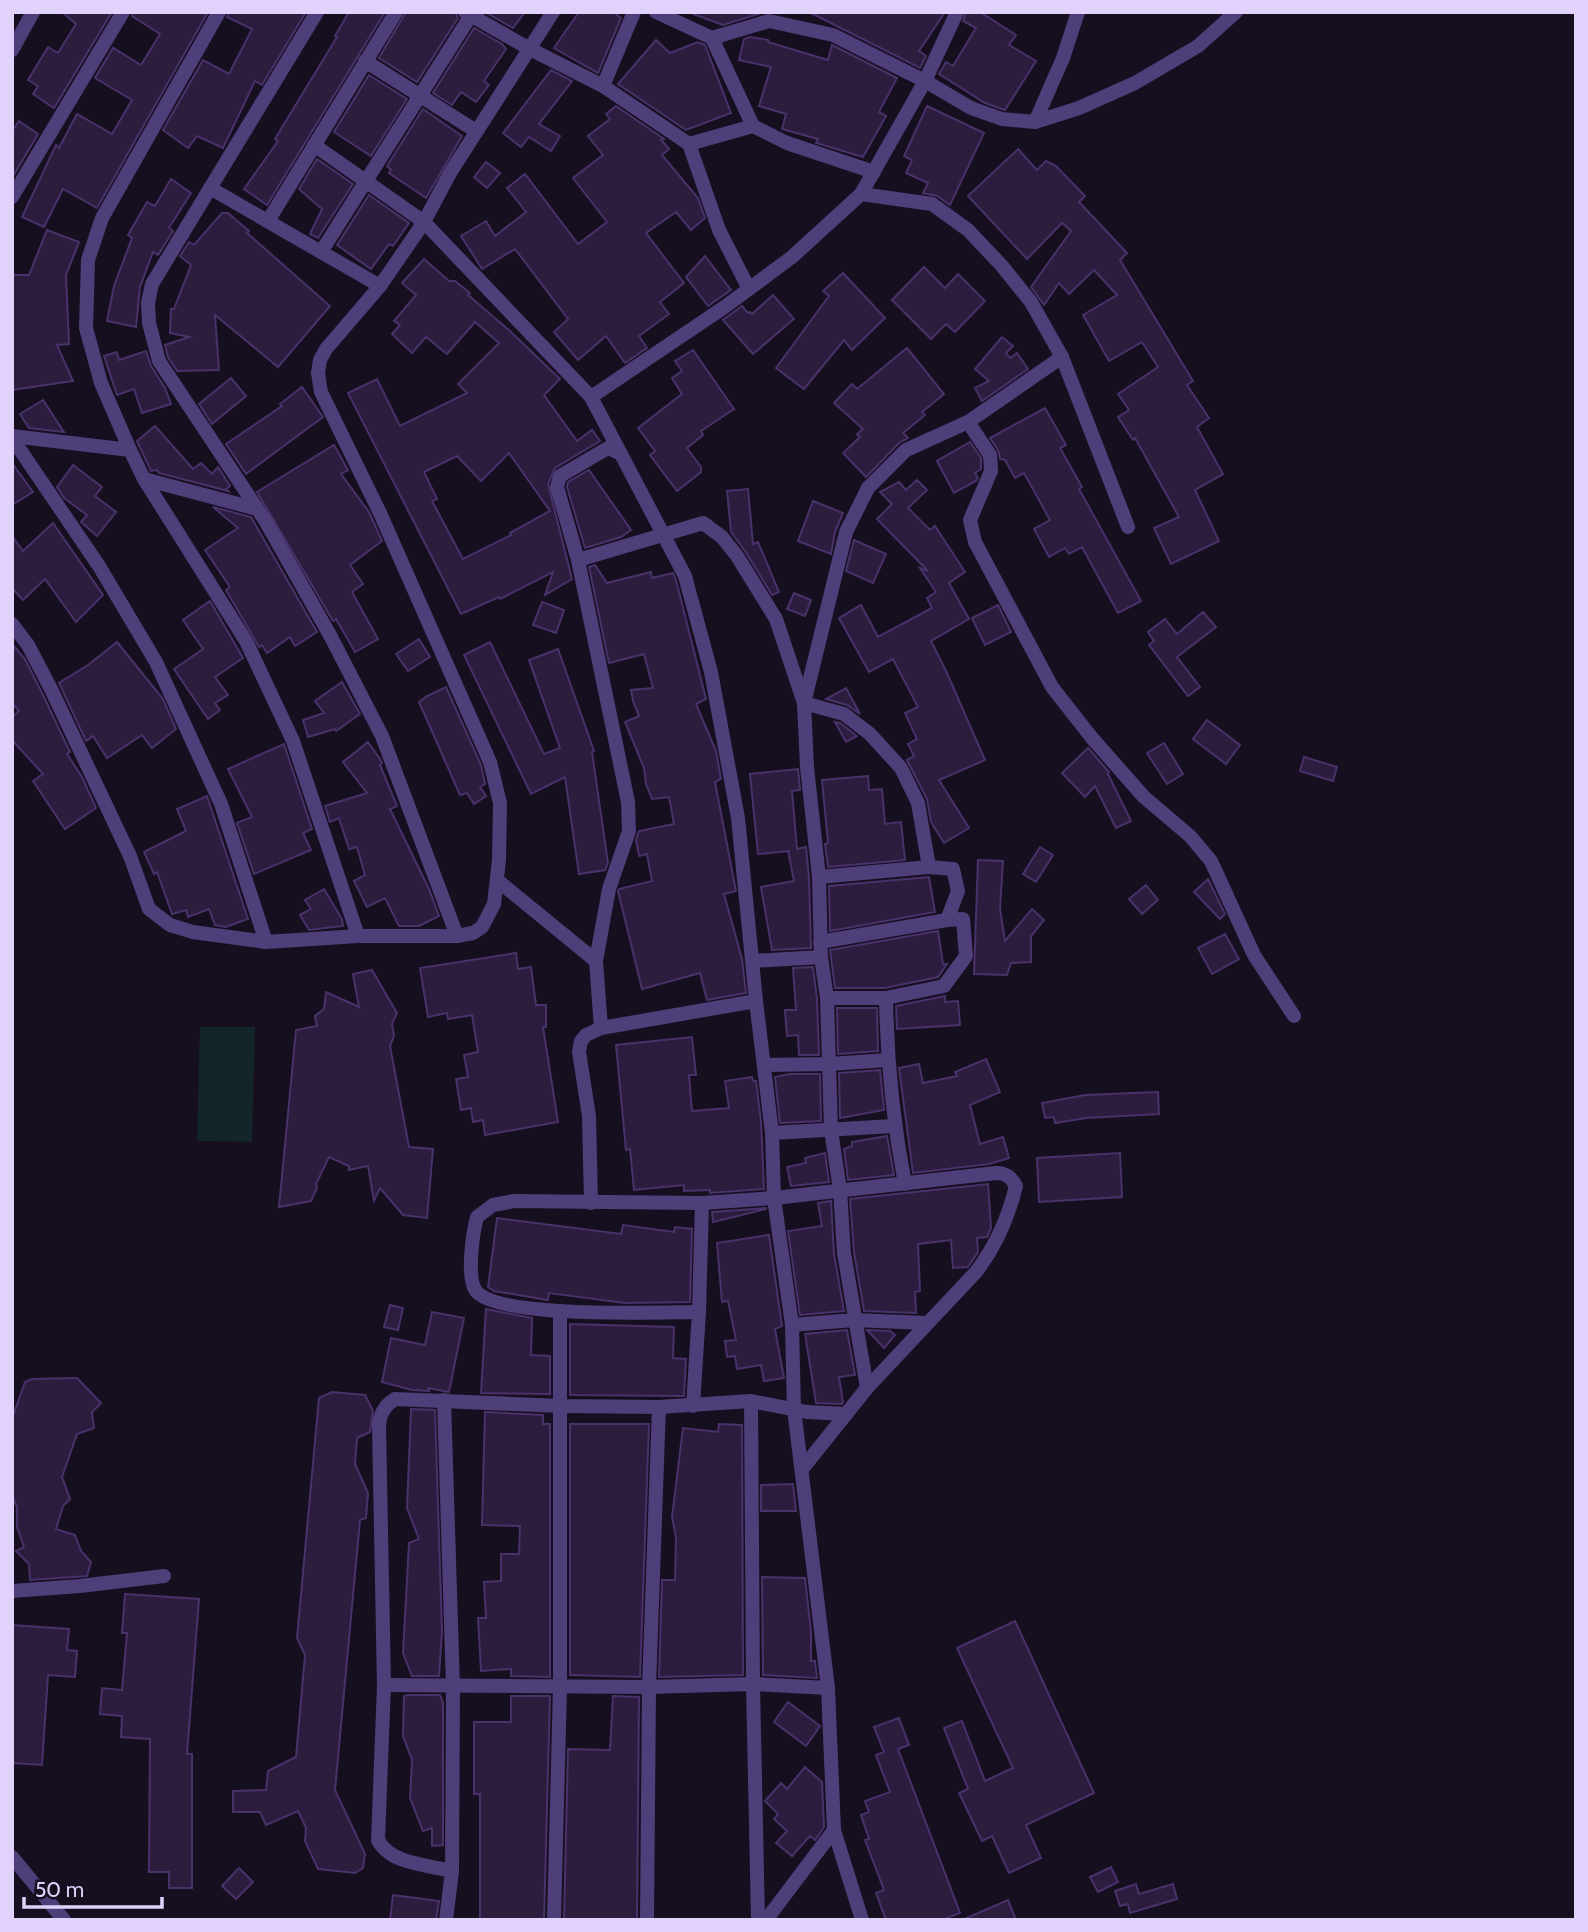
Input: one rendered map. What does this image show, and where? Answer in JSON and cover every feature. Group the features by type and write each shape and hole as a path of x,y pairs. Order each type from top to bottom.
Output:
{"street":[{"path":"12,50 33,12"},
{"path":"12,197 122,12"},
{"path":"219,12 102,218 88,260 86,328 101,383 144,479 246,641 293,741 358,936"},
{"path":"317,12 152,284 148,303 149,323 159,361 274,533 382,736 457,936"},
{"path":"268,222 396,12"},
{"path":"12,624 28,645 51,689 130,856 149,909 170,925 193,932 266,942 358,936 457,936 473,933 482,927 494,904 497,880 500,803 490,762 380,513 321,392 318,373 320,360 336,335 380,286 424,222 450,173 553,12"},
{"path":"603,86 634,12"},
{"path":"656,12 682,18 712,38 753,126 787,143 874,173"},
{"path":"591,397 792,257 861,194 925,81 957,12"},
{"path":"1035,122 1063,58 1078,12"},
{"path":"712,38 772,16 833,35 925,81 971,108 1002,119 1035,122 1079,108 1135,83 1198,46 1236,12"},
{"path":"321,252 470,13 530,49 603,86 688,144 719,230 749,289"},
{"path":"365,61 476,131"},
{"path":"688,144 753,126"},
{"path":"313,145 424,222 591,397 685,576 711,672 738,818 772,1133 774,1198 792,1325 794,1409 828,1688 834,1830 862,1920"},
{"path":"210,188 380,286"},
{"path":"861,194 932,204 968,230 1031,302 1062,357 1128,527"},
{"path":"804,703 846,533 868,488 906,450 968,422 1062,357"},
{"path":"968,422 990,455 991,471 970,520 975,542 1052,687 1144,797 1191,836 1211,861 1254,955 1294,1016"},
{"path":"12,437 130,450"},
{"path":"12,437 99,566 156,662 221,804 266,942"},
{"path":"601,1028 596,961 608,889 629,831 628,802 578,561 559,499 557,481 570,469 608,448 621,454"},
{"path":"144,479 257,509"},
{"path":"578,561 703,523 723,537 776,619 804,703 807,767 819,877 821,957 827,998 831,1130 853,1320 867,1388"},
{"path":"804,703 844,714 870,734 901,768 918,803 929,867"},
{"path":"819,877 929,867 953,869 958,891 947,920"},
{"path":"497,880 596,961"},
{"path":"820,942 963,919 967,956 944,986 886,998 827,998"},
{"path":"753,961 821,957"},
{"path":"886,998 887,1060 894,1126 905,1184"},
{"path":"591,1203 589,1116 579,1052 581,1041 586,1035 601,1028 756,1001"},
{"path":"764,1065 887,1060"},
{"path":"772,1133 894,1126"},
{"path":"699,1312 560,1311 499,1304 474,1289 470,1276 477,1217 493,1205 514,1201 702,1203 774,1198 1003,1172 1016,1186 1008,1217 991,1252 976,1272 867,1388 802,1469"},
{"path":"692,1406 699,1312 702,1203"},
{"path":"554,1920 560,1687 560,1311"},
{"path":"792,1325 853,1320 926,1323"},
{"path":"452,1871 403,1860 382,1848 378,1840 384,1685 380,1417 387,1405 395,1399 659,1408 751,1401 846,1415"},
{"path":"444,1400 453,1687 452,1871 446,1920"},
{"path":"751,1401 758,1920"},
{"path":"647,1920 649,1687 659,1408"},
{"path":"12,1591 164,1576"},
{"path":"384,1685 649,1687 753,1684 828,1688"},
{"path":"766,1920 834,1830"},
{"path":"12,1857 64,1920"}],"shaded area":[{"path":"200,1027 255,1027 252,1142 197,1141"}],"building":[{"path":"62,12 112,12 54,108 33,94 38,86 28,80 48,47 58,53 76,24"},
{"path":"133,12 208,12 97,208 63,189 44,227 22,217 56,145 59,148 77,114 112,134 132,100 95,78 113,48 141,65 160,34 132,16"},
{"path":"229,12 306,12 262,85 255,81 223,148 197,136 188,148 163,130 203,60 229,74 252,29 227,17"},
{"path":"349,12 385,12 267,205 244,189 278,141 275,139 337,37 335,36"},
{"path":"406,12 455,12 458,18 417,82 379,58"},
{"path":"485,12 525,12 513,28"},
{"path":"579,12 613,12 621,18 598,73 554,48"},
{"path":"765,12 723,25 693,14"},
{"path":"809,12 945,12 919,51 926,56 920,68"},
{"path":"966,12 980,12 1016,35 1009,45 1036,61 1005,110 985,103 939,74 946,62 953,66 976,28 963,21"},
{"path":"474,28 506,49 484,81 489,85 476,102 461,92 452,105 433,93"},
{"path":"750,37 768,40 828,60 832,45 897,78 879,112 886,116 863,157 816,143 818,139 782,129 786,114 759,106 771,67 739,60 744,39"},
{"path":"656,40 670,53 698,42 705,45 731,113 686,130 618,84"},
{"path":"551,70 572,81 539,124 560,136 551,151 529,137 521,147 503,133"},
{"path":"369,75 407,99 371,156 334,132"},
{"path":"616,106 664,139 661,140 669,149 662,155 698,198 705,218 691,230 676,212 646,233 684,283 660,302 669,314 639,336 647,348 625,363 606,336 578,360 554,332 568,319 515,249 482,269 461,236 486,221 495,236 526,212 507,188 525,174 578,244 607,222 573,178 603,155 588,136 610,119 606,114"},
{"path":"927,106 984,133 950,205 937,196 923,193 928,183 906,173 912,160 904,156"},
{"path":"423,109 462,136 426,198 389,173 391,170 387,166"},
{"path":"19,121 38,134 12,178 12,131"},
{"path":"1018,149 1037,170 1046,161 1056,166 1085,196 1079,202 1127,253 1120,260 1193,381 1187,385 1209,418 1197,427 1223,474 1195,490 1219,541 1171,564 1154,528 1179,517 1135,438 1133,440 1118,417 1129,410 1118,394 1158,367 1142,342 1109,361 1083,315 1117,295 1094,270 1069,294 1059,283 1044,305 1031,287 1071,231 1062,223 1027,259 968,196"},
{"path":"317,159 353,184 318,238 310,234 322,209 299,189"},
{"path":"486,162 500,173 487,188 474,177"},
{"path":"171,179 191,193 169,228 173,231 158,255 153,252 140,287 136,327 107,321 114,286 132,238 128,235 147,202 155,206"},
{"path":"369,195 409,223 393,246 389,244 371,269 337,245"},
{"path":"222,213 228,213 249,231 247,233 330,306 278,367 215,315 219,370 177,371 168,357 165,345 189,337 170,333 171,309 174,309 191,265 180,256 189,242 194,245"},
{"path":"47,230 79,242 66,275 69,344 57,345 73,381 12,390 12,275 29,275"},
{"path":"705,256 731,290 708,306 686,277"},
{"path":"424,259 449,281 455,281 560,379 544,395 577,441 592,430 600,441 555,468 548,484 572,579 545,595 553,572 500,599 499,597 461,614 348,393 377,379 400,426 467,393 458,384 499,343 475,322 447,354 426,337 412,353 392,334 400,325 394,321 416,295 402,283","holes":["509,453 550,511 510,533 511,535 463,559 432,501 437,499 424,472 457,456 481,481"]},
{"path":"924,267 945,288 958,274 985,301 955,332 946,324 931,339 892,300"},
{"path":"843,273 885,318 852,350 844,340 804,389 776,368 829,296 823,291"},
{"path":"773,295 794,319 753,354 723,320 742,306 752,314"},
{"path":"1002,337 1013,346 1006,353 1010,358 1017,353 1028,369 982,401 975,388 989,381 975,369"},
{"path":"907,348 944,394 922,412 925,415 903,433 908,438 899,443 866,477 843,453 860,437 857,434 863,429 834,403 852,384 857,389"},
{"path":"693,350 734,409 701,431 703,435 687,448 701,467 701,472 677,491 650,455 655,451 638,428 682,394 672,378 682,371 675,361"},
{"path":"146,351 171,404 142,413 134,389 117,395 104,356 117,352 119,360"},
{"path":"231,378 246,396 212,424 199,404"},
{"path":"302,387 323,417 246,474 226,444 282,406 280,404"},
{"path":"43,400 64,432 29,428 20,414"},
{"path":"1045,408 1066,445 1060,448 1082,487 1079,489 1141,601 1118,613 1082,547 1069,554 1065,548 1049,557 1034,529 1050,520 1024,473 1015,478 1005,460 1000,459 990,438"},
{"path":"155,426 193,469 201,463 212,474 218,467 230,486 226,489 228,491 159,473 157,470 151,471 137,441"},
{"path":"970,442 981,458 981,469 975,473 978,478 976,481 954,493 937,461"},
{"path":"334,445 348,470 341,474 369,512 382,541 350,565 363,584 352,592 378,639 355,652 336,619 333,621 257,492"},
{"path":"12,463 33,492 12,505"},
{"path":"73,465 102,487 95,496 116,512 97,536 81,522 87,515 64,498 57,487"},
{"path":"589,470 631,530 621,537 585,548 567,487 568,482"},
{"path":"917,480 927,490 908,508 930,530 935,526 965,572 949,583 969,619 931,641 985,760 939,780 969,828 944,843 931,822 927,799 907,760 914,756 908,744 917,739 905,713 918,707 893,659 869,672 839,618 861,605 878,637 932,608 927,598 936,592 920,568 928,571 877,519 892,504 880,492 899,482 906,490"},
{"path":"748,489 753,544 758,542 779,592 772,595 731,532 727,491"},
{"path":"813,501 843,513 835,532 831,554 798,541"},
{"path":"213,507 251,517 317,632 295,646 290,637 267,653 262,645 259,647 226,590 230,587 205,550 238,528"},
{"path":"53,523 103,595 76,622 45,579 23,600 12,588 12,536 23,551"},
{"path":"854,540 886,554 873,583 846,571"},
{"path":"595,565 607,583 651,572 652,578 673,573 676,580 706,699 696,704 716,751 721,779 715,782 736,891 724,894 742,959 746,993 707,1000 700,973 642,989 618,891 652,881 647,854 639,856 636,840 639,831 674,824 669,797 652,799 644,768 625,722 639,716 631,690 653,688 644,654 609,663 589,567"},
{"path":"794,593 811,600 805,616 787,609"},
{"path":"210,601 243,658 215,677 228,695 215,703 220,710 208,719 174,669 203,649 183,620"},
{"path":"542,602 564,610 556,633 533,625"},
{"path":"998,605 1011,632 985,645 972,618"},
{"path":"1203,612 1216,627 1177,657 1200,687 1188,696 1149,645 1154,641 1148,632 1165,619 1177,634"},
{"path":"419,639 430,657 408,671 396,654"},
{"path":"117,642 163,699 176,729 152,748 142,735 107,758 93,736 86,741 59,683"},
{"path":"490,642 544,754 560,748 529,660 558,649 594,751 592,752 608,863 605,870 579,874 565,777 531,794 464,655"},
{"path":"12,644 25,659 70,752 67,754 82,777 96,808 65,829 33,781 43,774 12,740 12,717 19,711 12,703"},
{"path":"342,682 360,714 336,731 335,729 308,737 303,720 324,713 315,701"},
{"path":"446,687 481,765 485,784 480,787 486,796 474,804 467,793 460,795 419,702"},
{"path":"846,688 860,714 847,705 826,699"},
{"path":"1207,720 1240,745 1226,764 1193,739"},
{"path":"835,722 840,723 857,736 846,742"},
{"path":"368,742 382,763 380,765 397,806 390,809 429,889 439,916 419,926 399,926 385,898 367,907 354,881 365,875 357,847 349,849 339,818 330,822 325,806 367,793 343,762"},
{"path":"1164,743 1183,774 1167,784 1147,753"},
{"path":"284,744 312,829 303,833 311,850 254,874 237,823 252,817 228,769"},
{"path":"1088,748 1109,772 1131,821 1116,828 1095,786 1085,797 1062,773"},
{"path":"1304,757 1337,767 1333,781 1300,771"},
{"path":"798,769 800,790 792,791 797,849 806,847 811,948 772,950 761,887 794,881 788,851 758,854 750,774"},
{"path":"868,776 869,790 882,789 885,824 901,822 905,860 828,867 822,780"},
{"path":"207,796 248,919 226,927 215,925 209,909 188,917 186,910 172,914 157,872 154,874 144,852 186,831 177,809"},
{"path":"1040,847 1053,855 1036,882 1023,874"},
{"path":"978,860 1003,861 1000,909 1005,941 1032,909 1044,920 1031,936 1031,962 1011,963 1007,975 974,974"},
{"path":"929,877 935,912 830,931 829,886"},
{"path":"1208,879 1225,914 1220,919 1194,892"},
{"path":"1146,885 1158,900 1142,914 1129,899"},
{"path":"324,889 342,919 343,926 309,930 300,915 311,909 305,900"},
{"path":"938,931 943,964 947,964 938,977 885,988 835,988 830,950"},
{"path":"1225,934 1239,959 1212,974 1198,948"},
{"path":"516,953 518,969 531,967 536,1005 546,1005 546,1027 543,1027 558,1122 485,1135 483,1120 473,1122 471,1108 461,1110 456,1079 468,1077 464,1055 478,1052 472,1015 448,1019 447,1013 428,1017 420,968"},
{"path":"813,967 819,1055 799,1055 798,1035 787,1036 785,1010 796,1010 793,968"},
{"path":"372,970 397,1013 392,1024 394,1036 390,1046 409,1147 433,1149 427,1218 403,1215 380,1188 374,1201 368,1166 349,1170 349,1166 329,1157 311,1201 279,1207 296,1030 317,1026 315,1016 324,1009 326,992 359,1007 353,974"},
{"path":"945,996 945,1002 958,1001 960,1025 897,1029 896,1006"},
{"path":"837,1008 877,1008 878,1051 838,1054"},
{"path":"692,1037 696,1075 689,1075 692,1111 729,1108 725,1081 752,1077 753,1081 756,1081 764,1189 710,1193 710,1190 684,1191 684,1185 634,1190 630,1149 626,1150 616,1045"},
{"path":"986,1059 1000,1092 970,1105 980,1144 1003,1137 1009,1158 989,1164 913,1173 899,1068 919,1064 923,1083 957,1076 955,1072"},
{"path":"880,1070 884,1110 840,1118 839,1073"},
{"path":"820,1074 821,1121 780,1123 775,1077"},
{"path":"1158,1092 1159,1114 1086,1118 1055,1123 1054,1117 1045,1118 1042,1103 1085,1095"},
{"path":"887,1136 894,1175 848,1180 844,1149 852,1146 852,1142"},
{"path":"825,1153 829,1182 791,1186 787,1167 806,1163 805,1158"},
{"path":"1120,1153 1122,1197 1039,1202 1037,1158"},
{"path":"988,1184 991,1228 987,1237 977,1238 978,1252 968,1267 953,1268 951,1240 918,1244 920,1291 915,1292 916,1313 864,1311 854,1252 850,1199"},
{"path":"831,1201 834,1254 844,1311 800,1315 788,1231 822,1226 818,1203"},
{"path":"766,1209 713,1222 712,1212"},
{"path":"497,1218 621,1234 623,1225 674,1232 675,1227 692,1229 690,1302 625,1303 549,1293 548,1300 494,1291 488,1287"},
{"path":"769,1235 782,1326 775,1329 784,1378 764,1381 761,1365 737,1369 735,1356 727,1357 725,1341 736,1340 728,1301 722,1302 717,1243"},
{"path":"390,1305 403,1308 398,1330 384,1327"},
{"path":"486,1309 532,1318 531,1355 550,1356 550,1394 481,1393"},
{"path":"432,1312 464,1318 449,1392 428,1388 429,1391 412,1390 382,1382 391,1338 425,1345"},
{"path":"570,1324 674,1327 673,1358 686,1359 684,1396 570,1395"},
{"path":"847,1330 855,1375 839,1377 842,1404 816,1403 805,1334"},
{"path":"867,1330 890,1331 895,1335 884,1348"},
{"path":"77,1378 101,1403 92,1412 94,1428 77,1434 62,1477 70,1499 63,1506 56,1529 75,1535 81,1551 91,1562 87,1576 30,1580 29,1564 16,1551 24,1547 17,1527 17,1507 12,1495 12,1419 25,1382 32,1379"},
{"path":"332,1392 365,1395 373,1411 370,1432 357,1438 355,1464 368,1493 366,1518 360,1520 335,1790 365,1854 363,1868 355,1873 318,1869 305,1841 306,1828 298,1811 266,1825 260,1812 233,1812 233,1791 266,1790 268,1771 296,1757 305,1655 297,1638 319,1398"},
{"path":"411,1409 435,1410 442,1632 439,1676 412,1676 403,1653 409,1543 419,1539 407,1508"},
{"path":"485,1412 543,1415 543,1424 550,1424 550,1677 511,1676 511,1669 481,1671 478,1618 486,1618 484,1582 501,1581 501,1554 519,1554 520,1526 482,1525"},
{"path":"570,1424 649,1424 640,1677 570,1675"},
{"path":"719,1424 742,1425 743,1675 659,1677 662,1580 675,1580 676,1538 672,1517 683,1428 718,1432"},
{"path":"793,1484 796,1511 761,1511 761,1485"},
{"path":"762,1577 805,1578 811,1661 815,1661 817,1678 763,1675"},
{"path":"125,1594 199,1599 187,1754 192,1754 192,1888 169,1888 169,1872 149,1872 150,1739 121,1737 122,1716 100,1714 102,1688 122,1690 127,1633 122,1633"},
{"path":"1015,1621 1094,1793 1026,1825 1041,1858 1009,1873 992,1836 982,1841 959,1793 968,1789 944,1728 962,1721 985,1781 1013,1768 957,1648"},
{"path":"12,1625 69,1629 67,1650 77,1651 75,1677 48,1675 42,1765 12,1763"},
{"path":"440,1695 443,1703 443,1845 432,1846 432,1828 423,1831 410,1798 412,1760 403,1736 404,1696"},
{"path":"511,1696 550,1696 544,1920 480,1920 480,1794 474,1794 474,1722 511,1722"},
{"path":"613,1696 639,1697 637,1920 564,1920 568,1749 610,1750"},
{"path":"788,1702 820,1726 806,1746 774,1722"},
{"path":"899,1718 909,1745 898,1749 960,1913 942,1920 886,1920 876,1893 884,1890 865,1840 869,1839 861,1815 869,1812 865,1801 890,1792 876,1755 884,1752 874,1727"},
{"path":"805,1767 822,1782 824,1827 815,1840 810,1836 792,1856 776,1843 787,1831 774,1819 778,1814 765,1801 781,1783 787,1789"},
{"path":"1111,1867 1118,1882 1098,1892 1090,1877"},
{"path":"239,1868 253,1882 236,1899 222,1886"},
{"path":"1136,1884 1139,1894 1173,1884 1177,1899 1130,1913 1128,1904 1120,1906 1115,1891"},
{"path":"393,1895 439,1901 436,1920 390,1920"},
{"path":"1008,1900 1016,1920 962,1920"}]}
